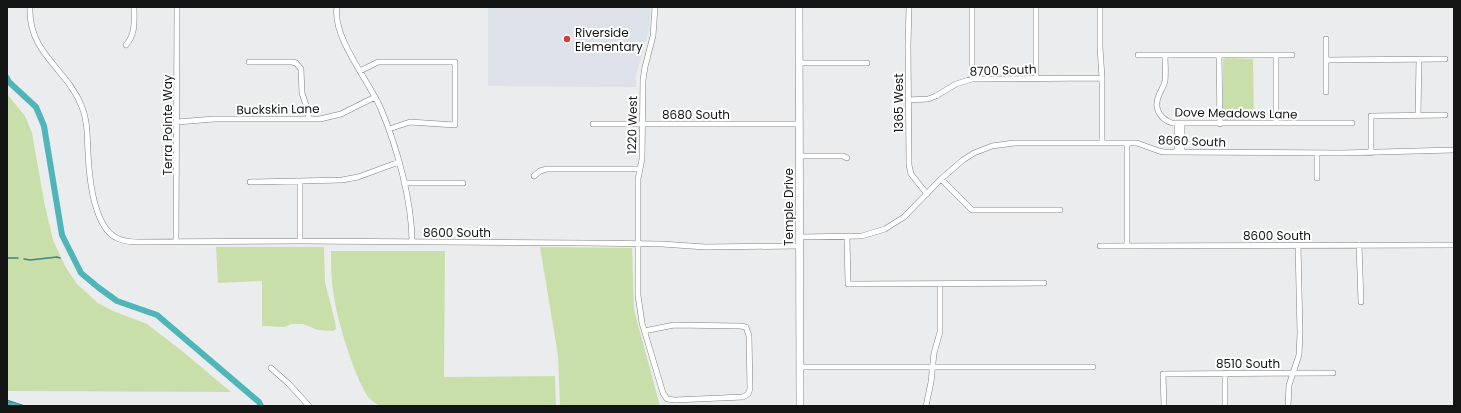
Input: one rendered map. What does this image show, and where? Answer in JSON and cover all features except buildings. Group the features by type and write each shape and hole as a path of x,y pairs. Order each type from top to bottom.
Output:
{"street":[{"name":"8600 South","path":"30,7 31,25 36,42 42,52 72,87 83,109 87,131 91,178 98,212 105,227 121,241 638,244 705,247 799,246"},
{"path":"126,45 131,40 133,32 134,7"},
{"name":"Terra Pointe Way","path":"176,242 177,7"},
{"path":"337,7 336,14 341,35 375,97 389,129 404,183 411,219 412,242"},
{"name":"1220 West","path":"644,331 674,325 742,326 748,329 750,389 748,394 743,397 675,400 667,399 663,394 644,331 638,302 639,169 642,159 643,80 653,36 656,7"},
{"name":"Temple Drive","path":"799,7 800,406"},
{"name":"1365 West","path":"909,7 909,166 911,174 927,194"},
{"path":"972,7 972,79"},
{"path":"1036,7 1036,78"},
{"path":"1100,7 1102,143"},
{"path":"1326,39 1326,92"},
{"path":"1138,55 1292,55"},
{"name":"Dove Meadows Lane","path":"1165,55 1164,82 1159,95 1157,107 1162,118 1166,121 1179,124 1352,123"},
{"path":"1219,55 1220,124"},
{"path":"1276,55 1276,124"},
{"path":"1326,60 1445,59"},
{"path":"1418,115 1419,60"},
{"path":"249,62 296,63 301,69 302,93 308,108 309,119"},
{"path":"360,71 378,62 455,62 455,125 410,122 389,129"},
{"path":"799,63 867,63"},
{"name":"8700 South","path":"908,100 928,99 956,84 972,79 1102,78"},
{"name":"Buckskin Lane","path":"177,122 214,119 320,119 341,114 375,97"},
{"path":"1371,153 1371,116 1445,115"},
{"name":"8680 South","path":"593,124 799,124"},
{"path":"1179,124 1179,152"},
{"name":"8660 South","path":"799,237 862,236 885,229 904,216 941,179 969,157 992,146 1014,143 1128,143 1137,144 1159,151 1179,152 1371,153 1454,150"},
{"path":"1128,143 1128,246"},
{"path":"1317,153 1317,178"},
{"path":"799,156 843,156 847,158"},
{"path":"250,182 328,182 358,177 398,162"},
{"path":"534,176 540,171 547,169 639,169"},
{"path":"941,179 972,210 1060,210"},
{"path":"300,182 300,241"},
{"path":"404,183 463,183"},
{"path":"847,237 848,284 1044,284"},
{"path":"1288,406 1288,393 1299,355 1298,245"},
{"path":"1360,245 1361,302"},
{"name":"8600 South","path":"1100,246 1454,245"},
{"path":"926,406 934,353 940,332 940,284"},
{"path":"800,367 1093,367"},
{"path":"271,368 289,384 309,406"},
{"path":"1225,373 1225,406"},
{"name":"8510 South","path":"1164,406 1163,374 1333,373"}],"shaded area":[{"name":"Riverside Elementary","path":"488,7 650,7 650,25 636,76 636,87 488,86"}],"green space":[{"path":"1223,59 1253,59 1254,121 1226,122 1223,117"},
{"path":"7,94 25,116 32,133 45,206 53,240 65,266 77,284 98,303 113,311 147,324 231,392 7,391"},
{"path":"216,247 324,247 325,282 336,329 333,331 318,330 303,324 291,324 285,327 262,326 262,281 218,283"},
{"path":"540,247 632,248 634,310 660,406 560,406 558,355"},
{"path":"331,251 445,251 444,377 555,376 556,406 380,406 373,402 359,379 343,335 333,291"}],"water":[{"path":"7,400 25,406 7,406"}],"waterway":[{"path":"7,78 9,82 36,107 44,126 62,235 81,273 117,301 157,315 259,402 261,406"},
{"path":"7,258 18,258"},
{"path":"24,259 60,258"}],"place":[{"name":"Riverside Elementary","path":"567,39"}]}
